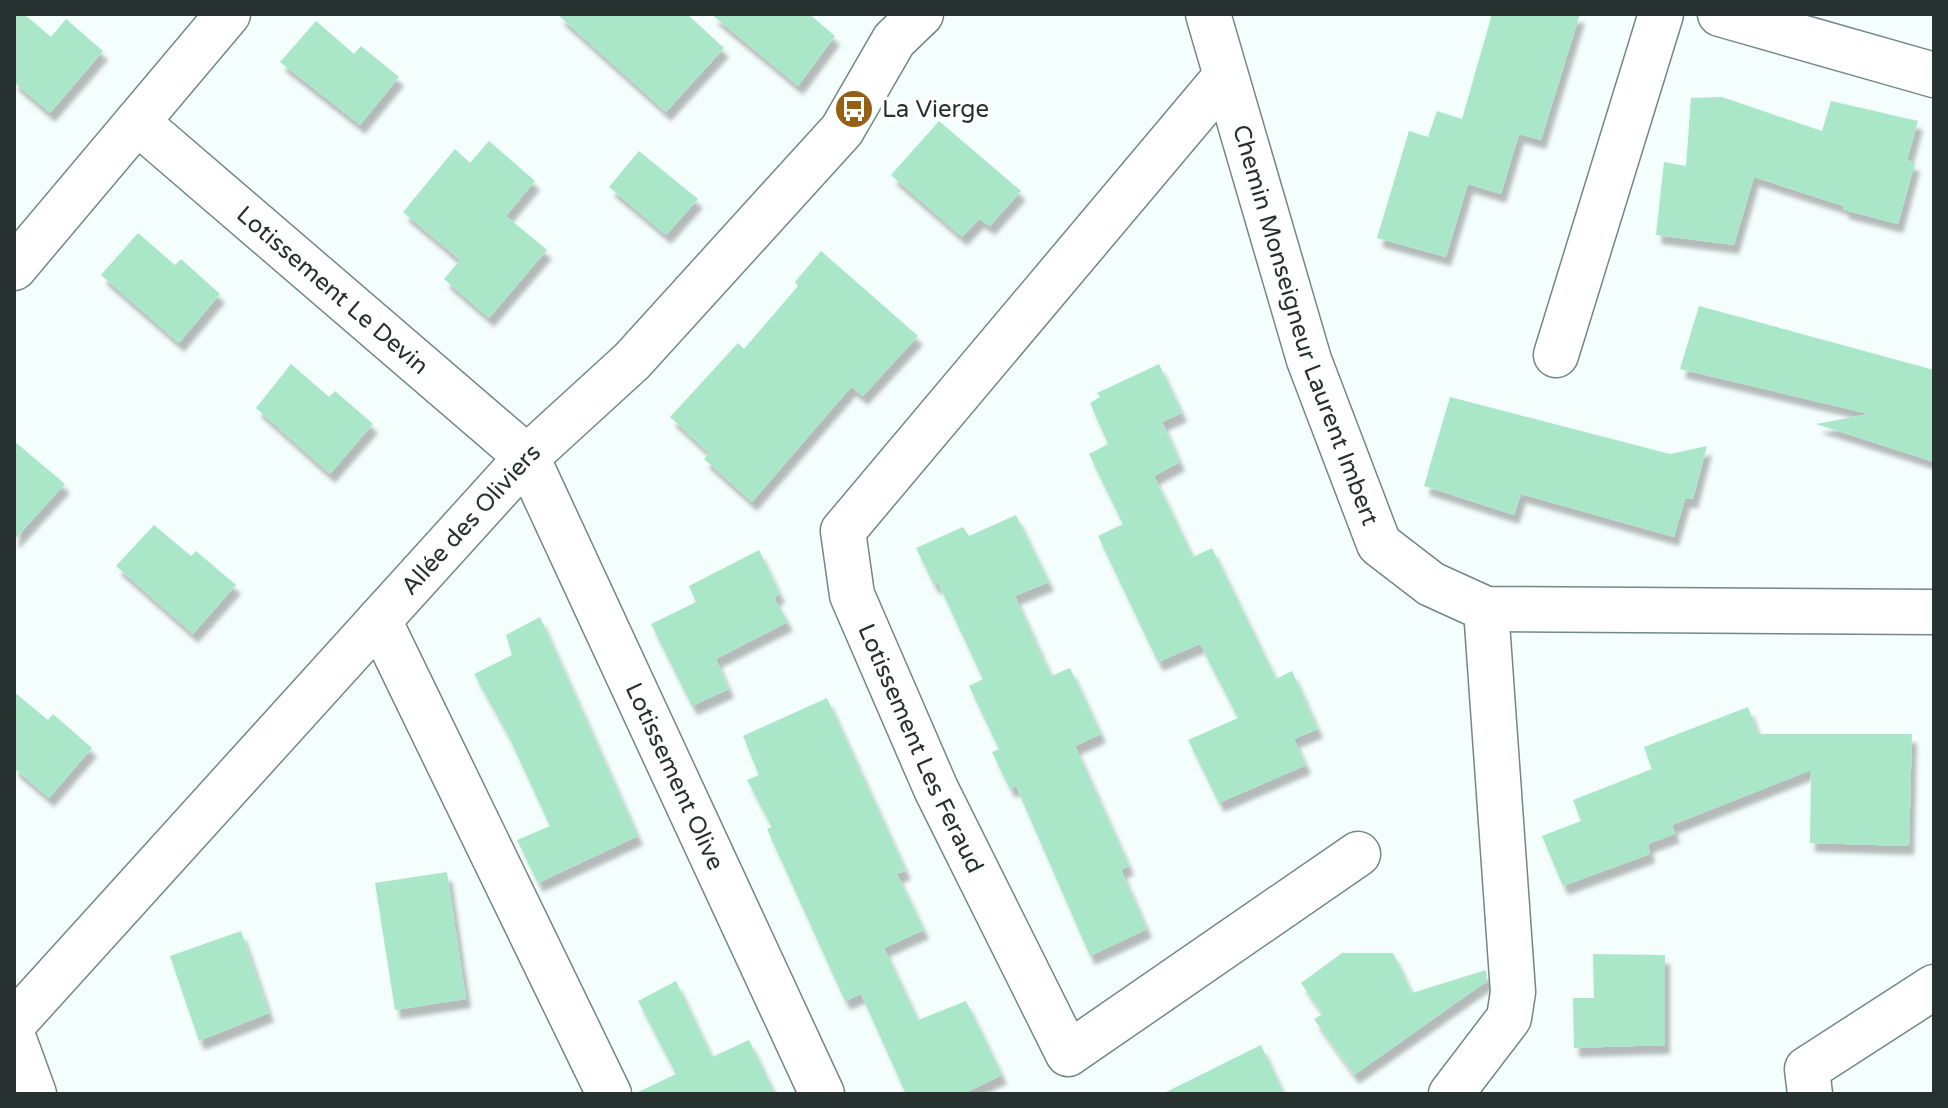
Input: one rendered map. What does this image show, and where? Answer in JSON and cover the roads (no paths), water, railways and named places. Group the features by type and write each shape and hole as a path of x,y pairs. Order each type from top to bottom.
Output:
{"street":[{"path":"14,268 228,14"},
{"name":"Allée des Oliviers","path":"14,1023 527,457 632,361 842,130 894,40 921,14"},
{"name":"Chemin Monseigneur Laurent Imbert","path":"1208,14 1309,360 1379,544 1431,584 1486,609 1934,612"},
{"path":"1556,355 1661,14"},
{"path":"1720,14 1934,75"},
{"name":"Lotissement Les Feraud","path":"1225,77 843,531 852,595 936,789 1068,1054 1358,854"},
{"name":"Lotissement Le Devin","path":"137,122 527,457"},
{"name":"Lotissement Olive","path":"527,457 822,1094"},
{"path":"1451,1094 1509,1018 1513,992 1486,609"},
{"path":"379,620 609,1094"},
{"path":"1810,1094 1807,1069 1934,987"},
{"path":"14,1039 34,1094"}],"place":[{"name":"La Vierge","path":"854,109"}]}
